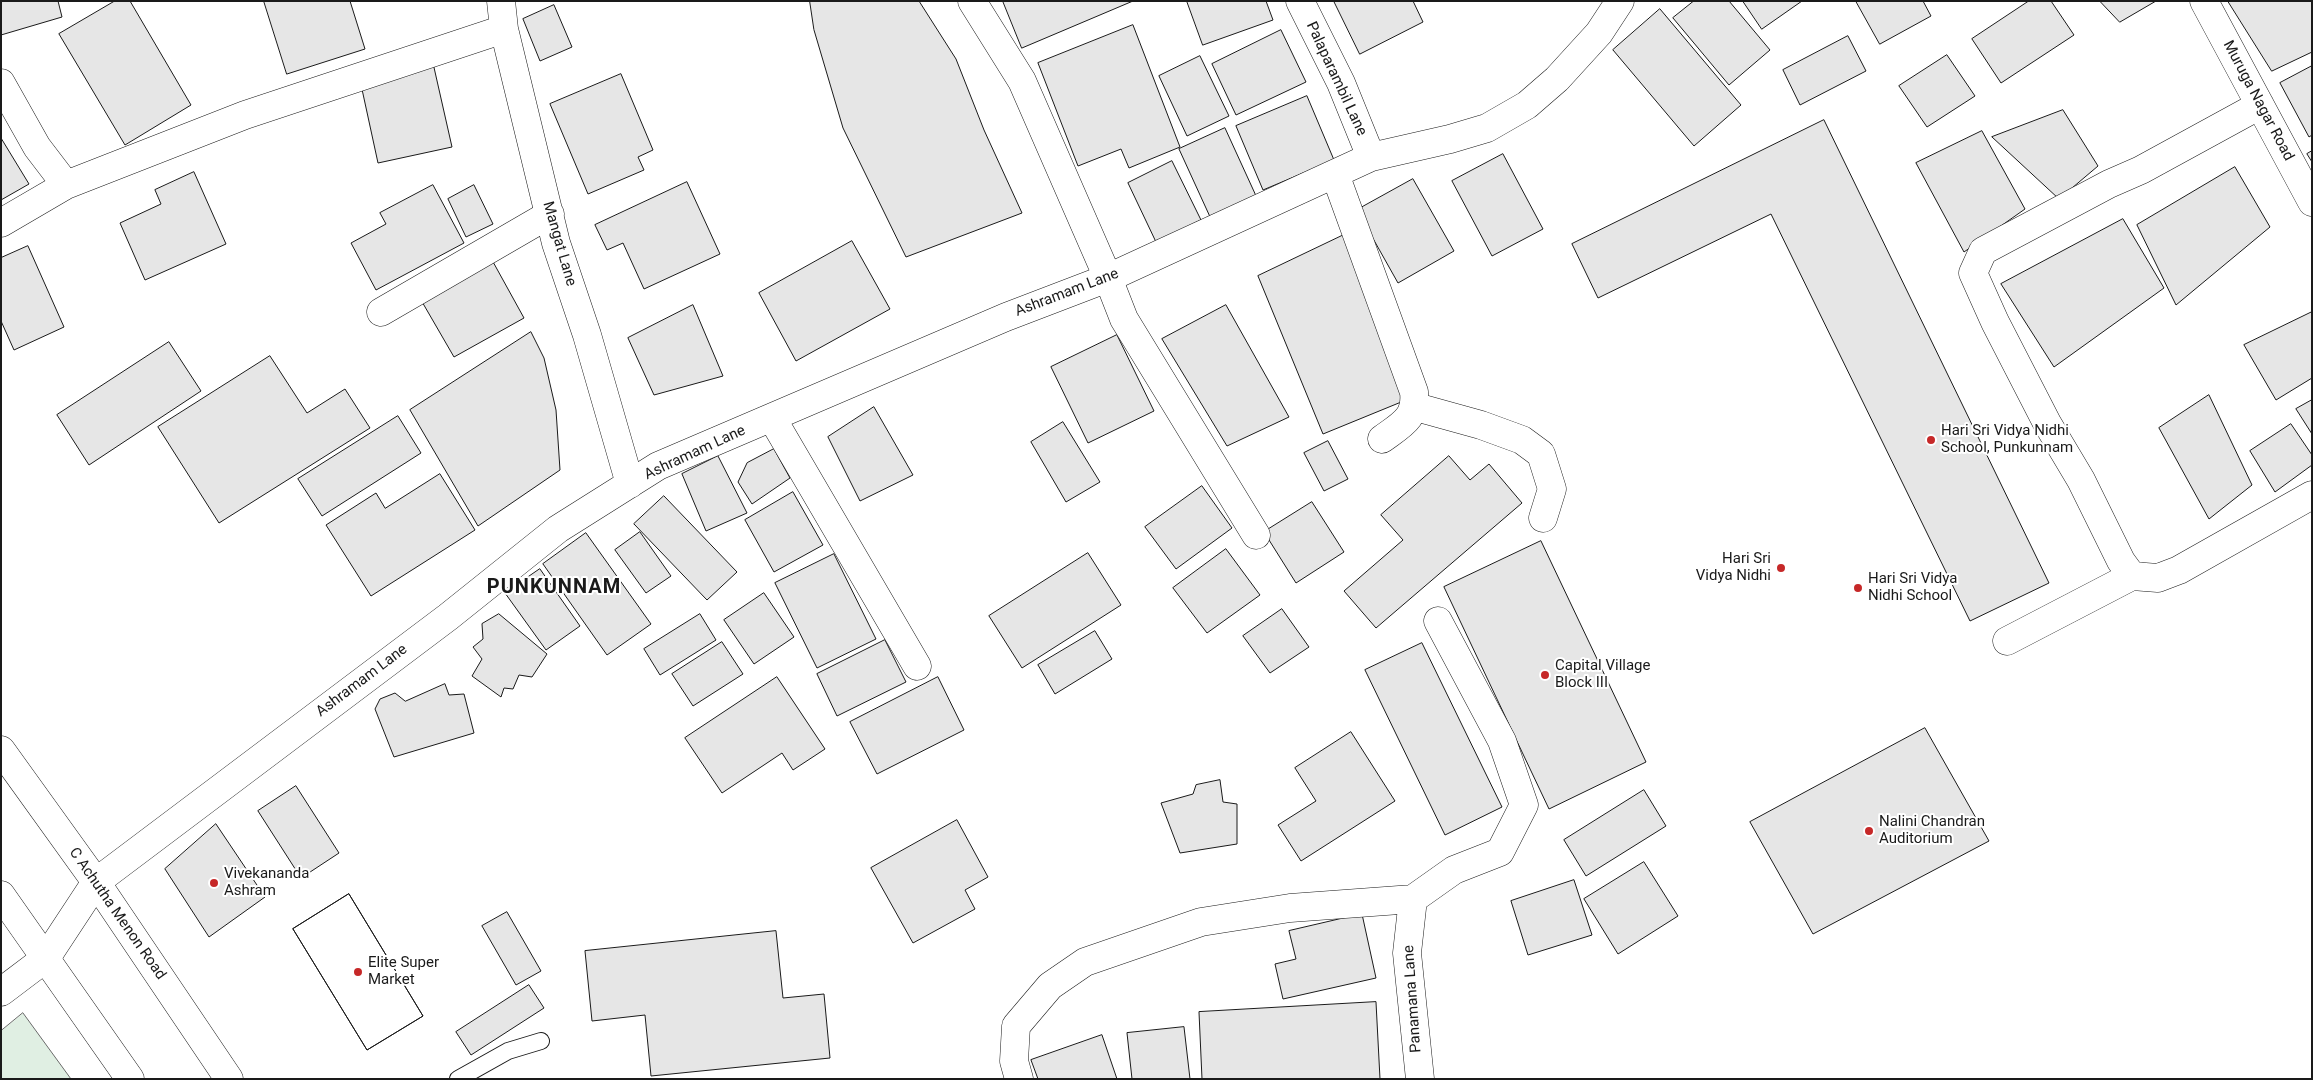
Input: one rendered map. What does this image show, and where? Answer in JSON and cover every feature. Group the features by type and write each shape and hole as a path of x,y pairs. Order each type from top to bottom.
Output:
{"street":[{"name":"Mangat Lane","path":"501,1 504,30 556,243 587,335 630,484"},
{"path":"972,1 1022,81 1108,278 1124,320 1256,535"},
{"name":"Palaparambil Lane","path":"1300,1 1341,83 1371,157"},
{"name":"Ashramam Lane","path":"1,992 46,958 96,882 448,617 558,529 658,466 1006,317 1108,278 1371,157 1450,140 1486,128 1527,105 1557,78 1599,33 1620,1"},
{"name":"Muruga Nagar Road","path":"2204,1 2312,202"},
{"path":"1,223 66,185 245,115 504,30"},
{"path":"1,83 37,147 66,185"},
{"path":"2132,576 2121,561 2081,480 2047,423 1995,322 1973,273 1983,251 2109,184 2140,170 2260,105"},
{"path":"1335,174 1414,392 1416,407 1406,421 1382,439"},
{"path":"381,312 550,214"},
{"path":"1416,407 1481,425 1522,440 1541,454 1552,489 1543,518"},
{"path":"772,418 917,666"},
{"path":"2007,641 2132,576 2158,578 2179,570 2312,496"},
{"path":"1019,1079 1014,1061 1016,1026 1050,986 1085,962 1201,922 1290,908 1413,899 1454,870 1500,852 1524,804 1502,740 1438,621"},
{"name":"C Achutha Menon Road","path":"1,750 96,882 229,1079"},
{"path":"1,895 130,1079"},
{"name":"Panamana Lane","path":"1413,899 1407,953 1420,1079"}],"lane":[{"path":"458,1079 508,1051 541,1042"}],"green space":[{"path":"23,1013 71,1079 1,1079 1,1031"}],"building":[{"path":"1,1 58,1 62,17 1,35"},
{"path":"115,1 130,1 191,105 125,145 59,34"},
{"path":"264,1 350,1 365,49 287,74"},
{"path":"810,1 919,1 956,59 984,130 1022,213 906,257 843,128 814,30"},
{"path":"1003,1 1133,1 1022,48"},
{"path":"1187,1 1266,1 1273,20 1203,45"},
{"path":"1334,1 1413,1 1423,22 1360,54"},
{"path":"1694,1 1729,1 1770,50 1729,85 1673,18"},
{"path":"1743,1 1802,1 1762,29"},
{"path":"1856,1 1923,1 1931,16 1880,44"},
{"path":"2029,1 2051,1 2074,35 2001,83 1972,39"},
{"path":"2100,1 2156,1 2120,22"},
{"path":"2228,1 2312,1 2312,52 2272,71"},
{"path":"554,5 572,47 540,61 523,19"},
{"path":"1660,9 1741,105 1694,146 1613,50"},
{"path":"1133,25 1180,147 1129,168 1121,149 1078,166 1038,63"},
{"path":"1281,30 1306,82 1236,115 1212,64"},
{"path":"1848,36 1866,71 1800,105 1783,70"},
{"path":"1947,55 1975,96 1927,127 1899,86"},
{"path":"1200,56 1229,116 1187,136 1159,76"},
{"path":"433,63 452,147 378,163 360,80"},
{"path":"2312,66 2312,135 2309,137 2280,83"},
{"path":"621,74 653,150 638,157 644,170 588,194 550,104"},
{"path":"1307,96 1334,160 1263,190 1236,126"},
{"path":"2063,110 2098,166 2059,199 1992,137"},
{"name":"Hari Sri Vidya Nidhi School, Punkunnam","path":"1824,120 2049,583 1970,621 1771,214 1598,298 1572,244"},
{"path":"1225,128 1257,198 1211,219 1179,149"},
{"path":"1982,131 2025,209 1964,252 1916,163"},
{"path":"1,138 29,184 1,200"},
{"path":"2312,151 2312,162 2307,154"},
{"path":"1503,154 1543,229 1492,256 1452,181"},
{"path":"1172,161 1201,220 1156,242 1128,183"},
{"path":"2235,167 2270,227 2176,305 2137,225"},
{"path":"194,172 226,244 145,280 120,223 161,204 155,190"},
{"path":"1413,179 1454,251 1398,283 1357,210"},
{"path":"687,182 720,254 644,289 623,243 607,250 595,225"},
{"path":"433,185 464,243 376,290 351,243 386,224 380,213"},
{"path":"474,185 493,224 466,237 448,199"},
{"path":"2123,219 2164,288 2054,367 2001,284"},
{"path":"1348,233 1411,398 1323,434 1258,276"},
{"path":"852,241 890,309 796,361 759,293"},
{"path":"28,246 64,327 14,350 1,321 1,258"},
{"path":"492,260 524,318 454,357 421,300"},
{"path":"693,305 723,376 654,395 628,338"},
{"path":"1226,305 1289,417 1227,446 1162,339"},
{"path":"2312,312 2312,378 2276,400 2244,345"},
{"path":"531,332 544,358 556,410 560,470 478,526 410,410"},
{"path":"1117,335 1154,411 1088,443 1051,367"},
{"path":"169,342 201,391 89,465 57,415"},
{"path":"270,356 307,413 345,389 370,428 219,523 158,427"},
{"path":"2209,395 2252,485 2209,519 2159,428"},
{"path":"2312,400 2312,434 2296,409"},
{"path":"874,407 913,475 860,501 828,437"},
{"path":"398,416 421,453 322,516 298,479"},
{"path":"1063,422 1100,482 1066,502 1031,442"},
{"path":"2291,424 2312,455 2312,465 2275,492 2250,451"},
{"path":"1328,441 1348,479 1324,491 1304,453"},
{"path":"774,449 790,478 752,504 738,482 747,463"},
{"path":"718,456 747,513 706,531 682,474"},
{"path":"1449,456 1470,480 1489,464 1522,503 1376,628 1344,591 1403,540 1381,515"},
{"path":"440,474 475,530 371,596 326,525 376,493 385,508"},
{"path":"1202,486 1232,528 1176,569 1145,527"},
{"path":"793,492 823,545 774,572 745,520"},
{"path":"664,496 737,572 707,600 634,524"},
{"path":"1312,502 1344,552 1296,583 1264,532"},
{"path":"640,532 671,576 646,593 615,550"},
{"path":"586,533 651,624 607,655 543,564"},
{"name":"Capital Village Block III","path":"1541,541 1646,762 1549,809 1444,587"},
{"path":"1226,549 1260,595 1207,633 1173,588"},
{"path":"1088,553 1121,605 1022,668 989,616"},
{"path":"834,554 876,639 817,668 775,583"},
{"path":"540,569 580,626 546,650 505,593"},
{"path":"764,593 794,637 754,664 724,620"},
{"path":"1282,609 1309,647 1270,673 1243,636"},
{"path":"499,614 547,654 532,677 519,675 513,689 504,688 501,697 472,676 482,659 473,647 483,639 482,624"},
{"path":"700,614 716,640 660,675 644,649"},
{"path":"1095,631 1112,659 1055,694 1038,665"},
{"path":"885,640 906,682 837,716 817,674"},
{"path":"722,642 743,674 693,706 672,674"},
{"path":"1422,643 1502,807 1445,835 1365,670"},
{"path":"777,677 825,749 793,770 782,753 722,793 685,738"},
{"path":"938,677 964,730 877,774 850,722"},
{"path":"445,684 449,695 464,694 474,733 394,757 375,709 380,699 395,693 405,701"},
{"name":"Nalini Chandran Auditorium","path":"1925,728 1989,841 1813,934 1750,822"},
{"path":"1351,732 1395,801 1301,861 1278,825 1316,801 1295,768"},
{"path":"1220,780 1223,802 1237,804 1237,844 1180,853 1161,803 1193,794 1196,785"},
{"path":"296,786 339,853 301,878 258,811"},
{"path":"1644,790 1666,826 1586,876 1564,840"},
{"path":"957,820 988,877 965,890 975,909 913,943 871,868"},
{"name":"Vivekananda Ashram","path":"216,824 265,897 209,937 165,869"},
{"path":"1644,862 1678,916 1618,954 1584,899"},
{"path":"1574,880 1592,935 1528,955 1511,901"},
{"name":"Elite Super Market","path":"349,894 423,1016 367,1050 293,929"},
{"name":"Elite Super Market","path":"349,894 423,1016 367,1050 293,929"},
{"path":"507,912 541,971 516,985 482,926"},
{"path":"1362,914 1376,978 1283,999 1275,964 1296,959 1289,931"},
{"path":"776,931 783,998 824,994 830,1058 651,1076 645,1015 592,1021 585,951"},
{"path":"529,985 544,1008 471,1055 456,1032"},
{"path":"1376,1002 1380,1079 1202,1079 1199,1012"},
{"path":"1184,1027 1190,1079 1132,1079 1127,1033"},
{"path":"1102,1035 1117,1079 1038,1079 1031,1060"}],"place":[{"name":"Hari Sri Vidya Nidhi School, Punkunnam","path":"1931,440"},
{"name":"Hari Sri Vidya Nidhi","path":"1781,568"},
{"name":"Hari Sri Vidya Nidhi School","path":"1858,588"},
{"name":"Capital Village Block III","path":"1545,675"},
{"name":"Nalini Chandran Auditorium","path":"1869,831"},
{"name":"Vivekananda Ashram","path":"214,883"},
{"name":"Elite Super Market","path":"358,972"}],"district":[{"name":"PUNKUNNAM","path":"554,588"}]}
